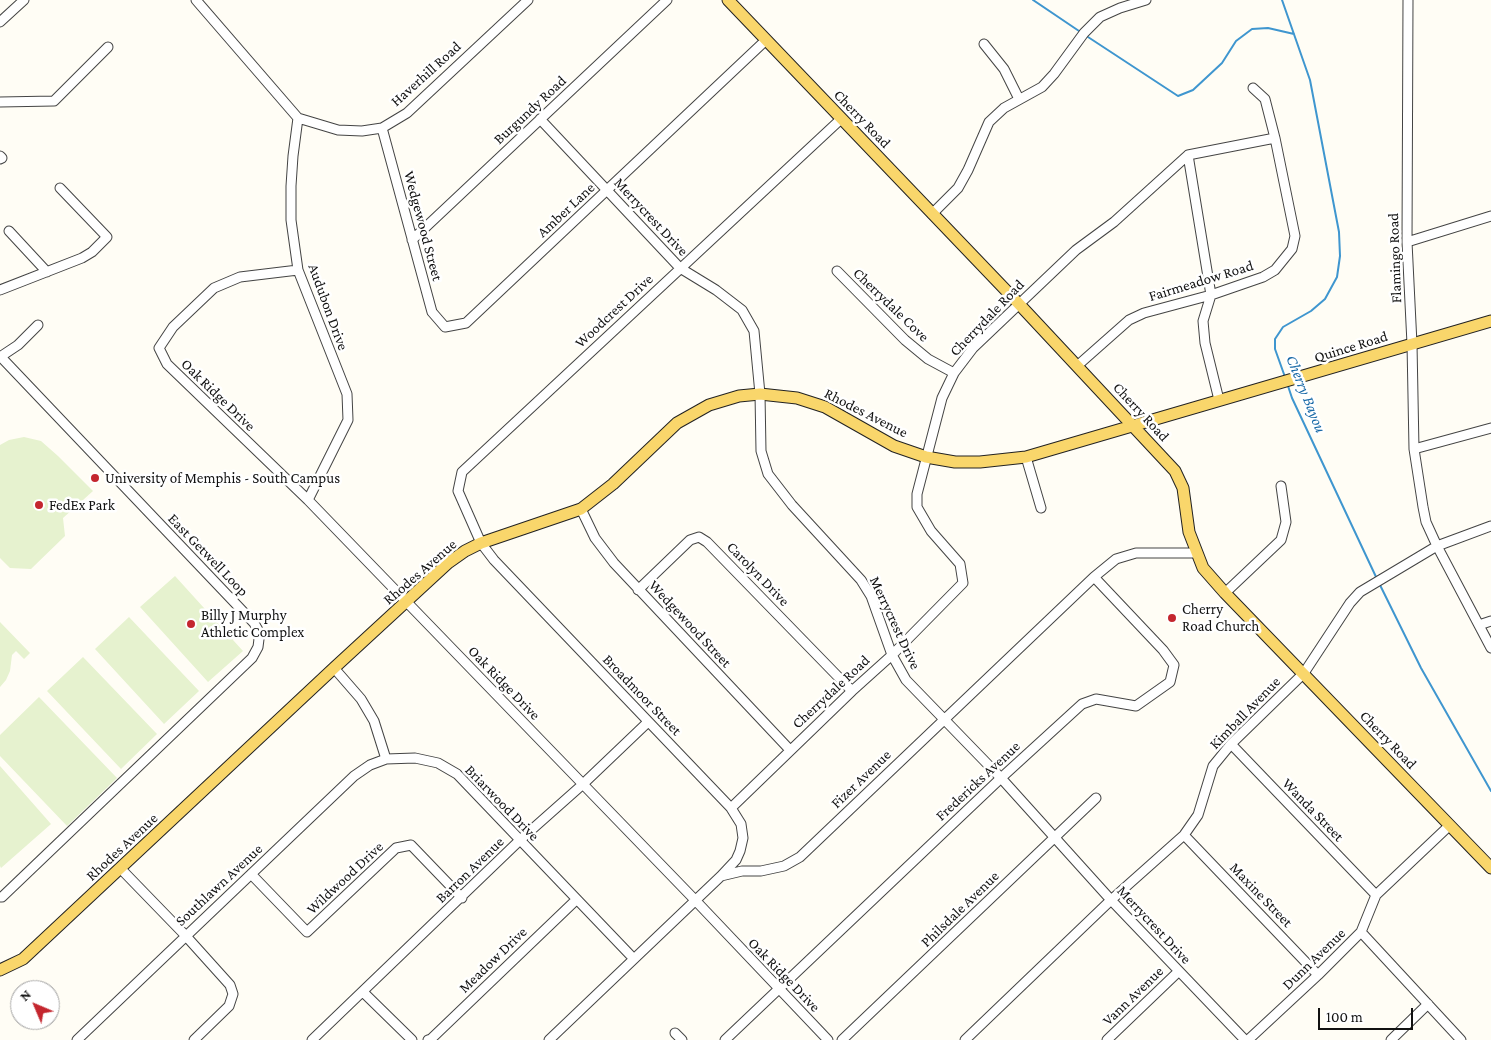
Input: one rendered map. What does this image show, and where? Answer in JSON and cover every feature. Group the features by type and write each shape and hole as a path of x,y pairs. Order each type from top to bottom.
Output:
{"main road":[{"name":"Cherry Road","path":"728,0 1175,470 1183,488 1189,532 1203,568 1491,868"},
{"name":"Quince Road","path":"1132,425 1287,382 1491,321"},
{"name":"Rhodes Avenue","path":"0,970 23,959 448,564 465,551 481,543 581,509 613,484 677,423 709,405 739,396 760,394 797,398 825,407 894,446 926,457 954,462 980,462 1026,457 1132,425"}],"street":[{"path":"0,22 24,0"},
{"path":"196,0 298,118"},
{"name":"Haverhill Road","path":"298,118 338,130 362,131 382,128 407,113 528,0"},
{"name":"Burgundy Road","path":"412,240 667,0"},
{"path":"932,214 958,188 989,122 1004,108 1042,87 1084,33 1100,17 1120,8 1146,0"},
{"name":"Flamingo Road","path":"1408,0 1407,242 1412,344 1414,450 1422,508 1426,522 1491,648"},
{"name":"Amber Lane","path":"445,327 466,323 766,40"},
{"path":"984,44 1004,69 1019,99"},
{"path":"0,102 54,101 108,47"},
{"name":"Fairmeadow Road","path":"1077,366 1129,320 1144,313 1211,295 1263,277 1275,270 1292,249 1295,236 1275,138 1265,100 1253,88"},
{"name":"Audubon Drive","path":"298,118 291,186 291,220 298,270 347,394 348,411 348,420 308,500"},
{"name":"Merrycrest Drive","path":"540,119 680,268 716,290 742,310 754,332 760,394 761,451 768,474 792,506 861,580 870,596 892,654 906,680 1001,778 1111,900 1246,1040"},
{"name":"Woodcrest Drive","path":"481,543 458,491 462,472 841,119"},
{"name":"Wedgewood Street","path":"382,128 432,312 445,327"},
{"path":"1219,400 1205,343 1203,321 1211,295 1188,155 1275,138"},
{"name":"Cherrydale Road","path":"731,808 964,584 960,564 931,531 917,507 917,494 942,398 954,373 973,348 1076,250 1114,222 1188,155"},
{"path":"0,290 82,258 92,252 107,237 60,188"},
{"path":"1407,242 1491,216"},
{"path":"9,231 47,272"},
{"name":"Oak Ridge Drive","path":"298,270 240,277 214,288 174,328 159,348 167,364 308,500 828,1040"},
{"name":"Cherrydale Cove","path":"837,271 905,340 928,359 954,373"},
{"path":"0,357 18,345 38,326"},
{"name":"East Getwell Loop","path":"0,357 254,623 258,630 259,639 258,648 252,658 0,897"},
{"path":"1414,450 1491,428"},
{"path":"1026,457 1041,508"},
{"path":"1225,593 1281,540 1286,522 1281,486"},
{"name":"Wedgewood Street","path":"581,509 595,538 614,563 790,750"},
{"name":"Kimball Avenue","path":"965,1040 1111,900 1184,834 1198,815 1213,766 1231,744 1304,673 1350,603 1367,586 1437,546 1491,526"},
{"name":"Carolyn Drive","path":"638,590 690,540 700,537 852,691"},
{"name":"Broadmoor Street","path":"481,543 494,560 731,808 741,824 743,838 736,860 721,876"},
{"name":"Fizer Avenue","path":"721,876 742,871 761,871 784,866 800,856 1094,577 1116,559 1136,552 1196,553"},
{"name":"Fredericks Avenue","path":"725,1040 1001,778 1082,704 1096,699 1136,706 1170,682 1174,665 1164,650 1094,577"},
{"path":"1479,625 1491,621"},
{"path":"334,668 361,699 374,721 386,759"},
{"name":"Barron Avenue","path":"312,1040 462,898 520,840 582,785 648,722"},
{"name":"Wanda Street","path":"1231,744 1376,895"},
{"name":"Briarwood Drive","path":"386,759 415,758 438,763 457,774 634,959"},
{"name":"Southlawn Avenue","path":"77,1040 354,776 370,765 386,759"},
{"name":"Philsdale Avenue","path":"842,1040 1096,798"},
{"name":"Dunn Avenue","path":"1246,1040 1318,975 1361,932 1376,895 1450,825"},
{"name":"Maxine Street","path":"1184,834 1318,975"},
{"name":"Wildwood Drive","path":"251,874 307,932 396,848 410,845 462,898"},
{"path":"121,869 230,985 233,994 229,1006 194,1040"},
{"path":"549,1040 721,876"},
{"name":"Meadow Drive","path":"428,1040 576,900"},
{"path":"1361,932 1461,1040"},
{"name":"Vann Avenue","path":"1107,1040 1179,972"},
{"path":"363,992 412,1040"},
{"path":"1390,1040 1428,1004"}],"green space":[{"name":"FedEx Park","path":"24,437 41,441 93,491 63,518 65,536 31,569 10,568 0,558 0,445 9,440"},
{"path":"175,576 243,651 208,682 140,607"},
{"path":"129,617 199,691 164,724 95,649"},
{"path":"0,622 30,653 24,659 16,651 12,655 10,671 0,687"},
{"path":"83,657 157,734 121,769 47,691"},
{"path":"39,697 117,778 67,826 0,756 0,735"},
{"path":"0,766 51,824 1,868 0,866"}],"waterway":[{"path":"1033,0 1079,31"},
{"name":"Cherry Bayou","path":"1282,0 1310,80 1339,232 1340,256 1337,277 1325,299 1311,311 1283,327 1275,339 1275,349 1285,377"},
{"path":"1088,37 1178,96 1193,90 1222,63 1236,41 1252,29 1268,28 1294,34"},
{"name":"Cherry Bayou","path":"1288,386 1377,579"},
{"name":"Cherry Bayou","path":"1379,583 1421,668 1491,791"}],"place":[{"name":"University of Memphis - South Campus","path":"95,478"},
{"name":"FedEx Park","path":"39,505"},
{"name":"Cherry Road Church","path":"1172,618"},
{"name":"Billy J Murphy Athletic Complex","path":"191,624"}]}
